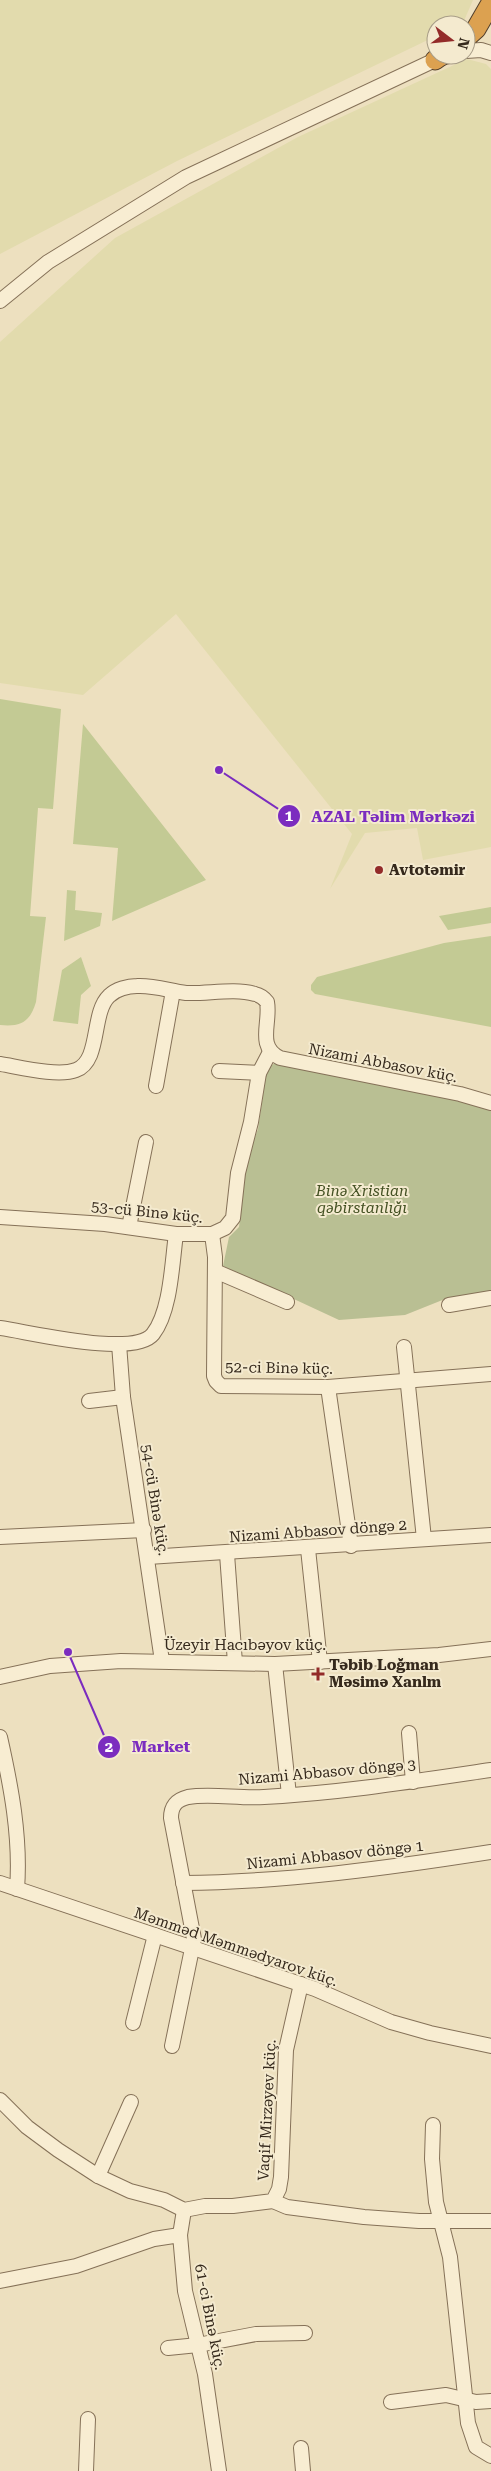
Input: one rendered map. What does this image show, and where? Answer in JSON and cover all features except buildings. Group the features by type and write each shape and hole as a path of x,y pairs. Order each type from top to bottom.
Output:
{"highway":[{"path":"476,29 491,3"}],"street":[{"path":"476,50 481,50 491,54"},
{"path":"0,301 70,248 186,177 426,65"},
{"path":"0,1064 55,1072 76,1070 87,1060 100,1012 109,996 119,989 138,986 173,991 246,992 264,998 268,1008 265,1037 270,1052"},
{"path":"156,1086 173,991"},
{"name":"53-cü Binə küç.","path":"0,1217 129,1227 176,1234 212,1234 225,1228 232,1218 238,1173 251,1122 259,1073 270,1052"},
{"name":"Nizami Abbasov küç.","path":"270,1052 280,1058 299,1063 460,1094 491,1104"},
{"path":"220,1072 259,1073"},
{"path":"129,1227 146,1142"},
{"path":"0,1328 78,1341 134,1344 146,1340 160,1323 168,1295 176,1234"},
{"name":"52-ci Binə küç.","path":"212,1234 215,1271 216,1381 226,1386 328,1387 491,1374"},
{"path":"215,1271 287,1302"},
{"path":"449,1305 491,1298"},
{"name":"54-cü Binə küç.","path":"119,1344 123,1397 162,1661"},
{"path":"404,1347 424,1539"},
{"path":"328,1387 351,1546"},
{"path":"89,1400 123,1397"},
{"path":"0,1537 144,1530"},
{"name":"Nizami Abbasov döngə 2","path":"148,1557 308,1549 491,1535"},
{"path":"308,1549 320,1662"},
{"path":"227,1554 235,1663"},
{"name":"Üzeyir Hacıbəyov küç.","path":"0,1677 50,1666 162,1661 274,1664 491,1650"},
{"path":"274,1664 289,1795"},
{"path":"409,1733 413,1782"},
{"path":"0,1737 15,1817 19,1867 17,1889"},
{"name":"Nizami Abbasov döngə 3","path":"172,2046 193,1947 194,1928 183,1883 171,1818 171,1809 176,1802 188,1797 264,1797 289,1795 413,1782 491,1770"},
{"name":"Nizami Abbasov döngə 1","path":"183,1883 276,1880 398,1867 491,1852"},
{"name":"Məmməd Məmmədyarov küç.","path":"0,1883 301,1984 391,2022 430,2033 491,2046"},
{"path":"133,2023 155,1935"},
{"name":"Vaqif Mirzəyev küç.","path":"184,2210 205,2206 234,2206 273,2201 279,2189 281,2177 286,2050 301,1984"},
{"path":"0,2100 27,2127 98,2176 119,2186 164,2200 184,2210"},
{"path":"98,2176 131,2102"},
{"path":"433,2125 433,2184 439,2221 451,2265 471,2438 478,2450 491,2456"},
{"path":"273,2201 287,2207 364,2217 439,2221 491,2221"},
{"name":"61-ci Binə küç.","path":"184,2210 180,2235 186,2291 206,2383 219,2471"},
{"path":"0,2282 76,2266 154,2238 180,2235"},
{"path":"168,2348 198,2345 256,2334 305,2333"},
{"path":"391,2402 446,2395 476,2402 491,2401"},
{"path":"86,2471 88,2418"},
{"path":"301,2448 303,2471"}],"shaded area":[{"path":"0,0 473,0 466,15 426,15 426,41 177,161 0,254"},
{"path":"476,61 486,64 491,69 491,847 423,860 417,828 365,833 330,889 352,834 176,614 83,695 0,683 0,342 115,238 298,137 454,65 476,65"}],"green space":[{"path":"0,699 61,709 53,809 38,808 30,916 46,917 36,1002 28,1019 14,1025 0,1025"},
{"path":"83,724 206,880 112,921 118,848 73,844"},
{"path":"67,890 76,891 75,910 102,913 100,926 64,941"},
{"path":"491,907 491,923 448,930 439,916"},
{"path":"491,936 491,1027 315,994 311,990 311,985 317,977 444,943"},
{"path":"81,957 91,986 81,995 78,1024 53,1021 62,970"},
{"name":"Binə Xristian qəbirstanlığı","path":"277,1062 462,1100 491,1111 491,1291 445,1299 405,1315 339,1320 223,1266 229,1237 239,1227 247,1157 258,1129 267,1068"}],"place":[{"name":"AZAL Təlim Mərkəzi","path":"219,770"},
{"name":"Avtotəmir","path":"379,870"},
{"name":"Market","path":"68,1652"},
{"name":"Təbib Loğman Məsimə Xanlm","path":"318,1674"}]}
